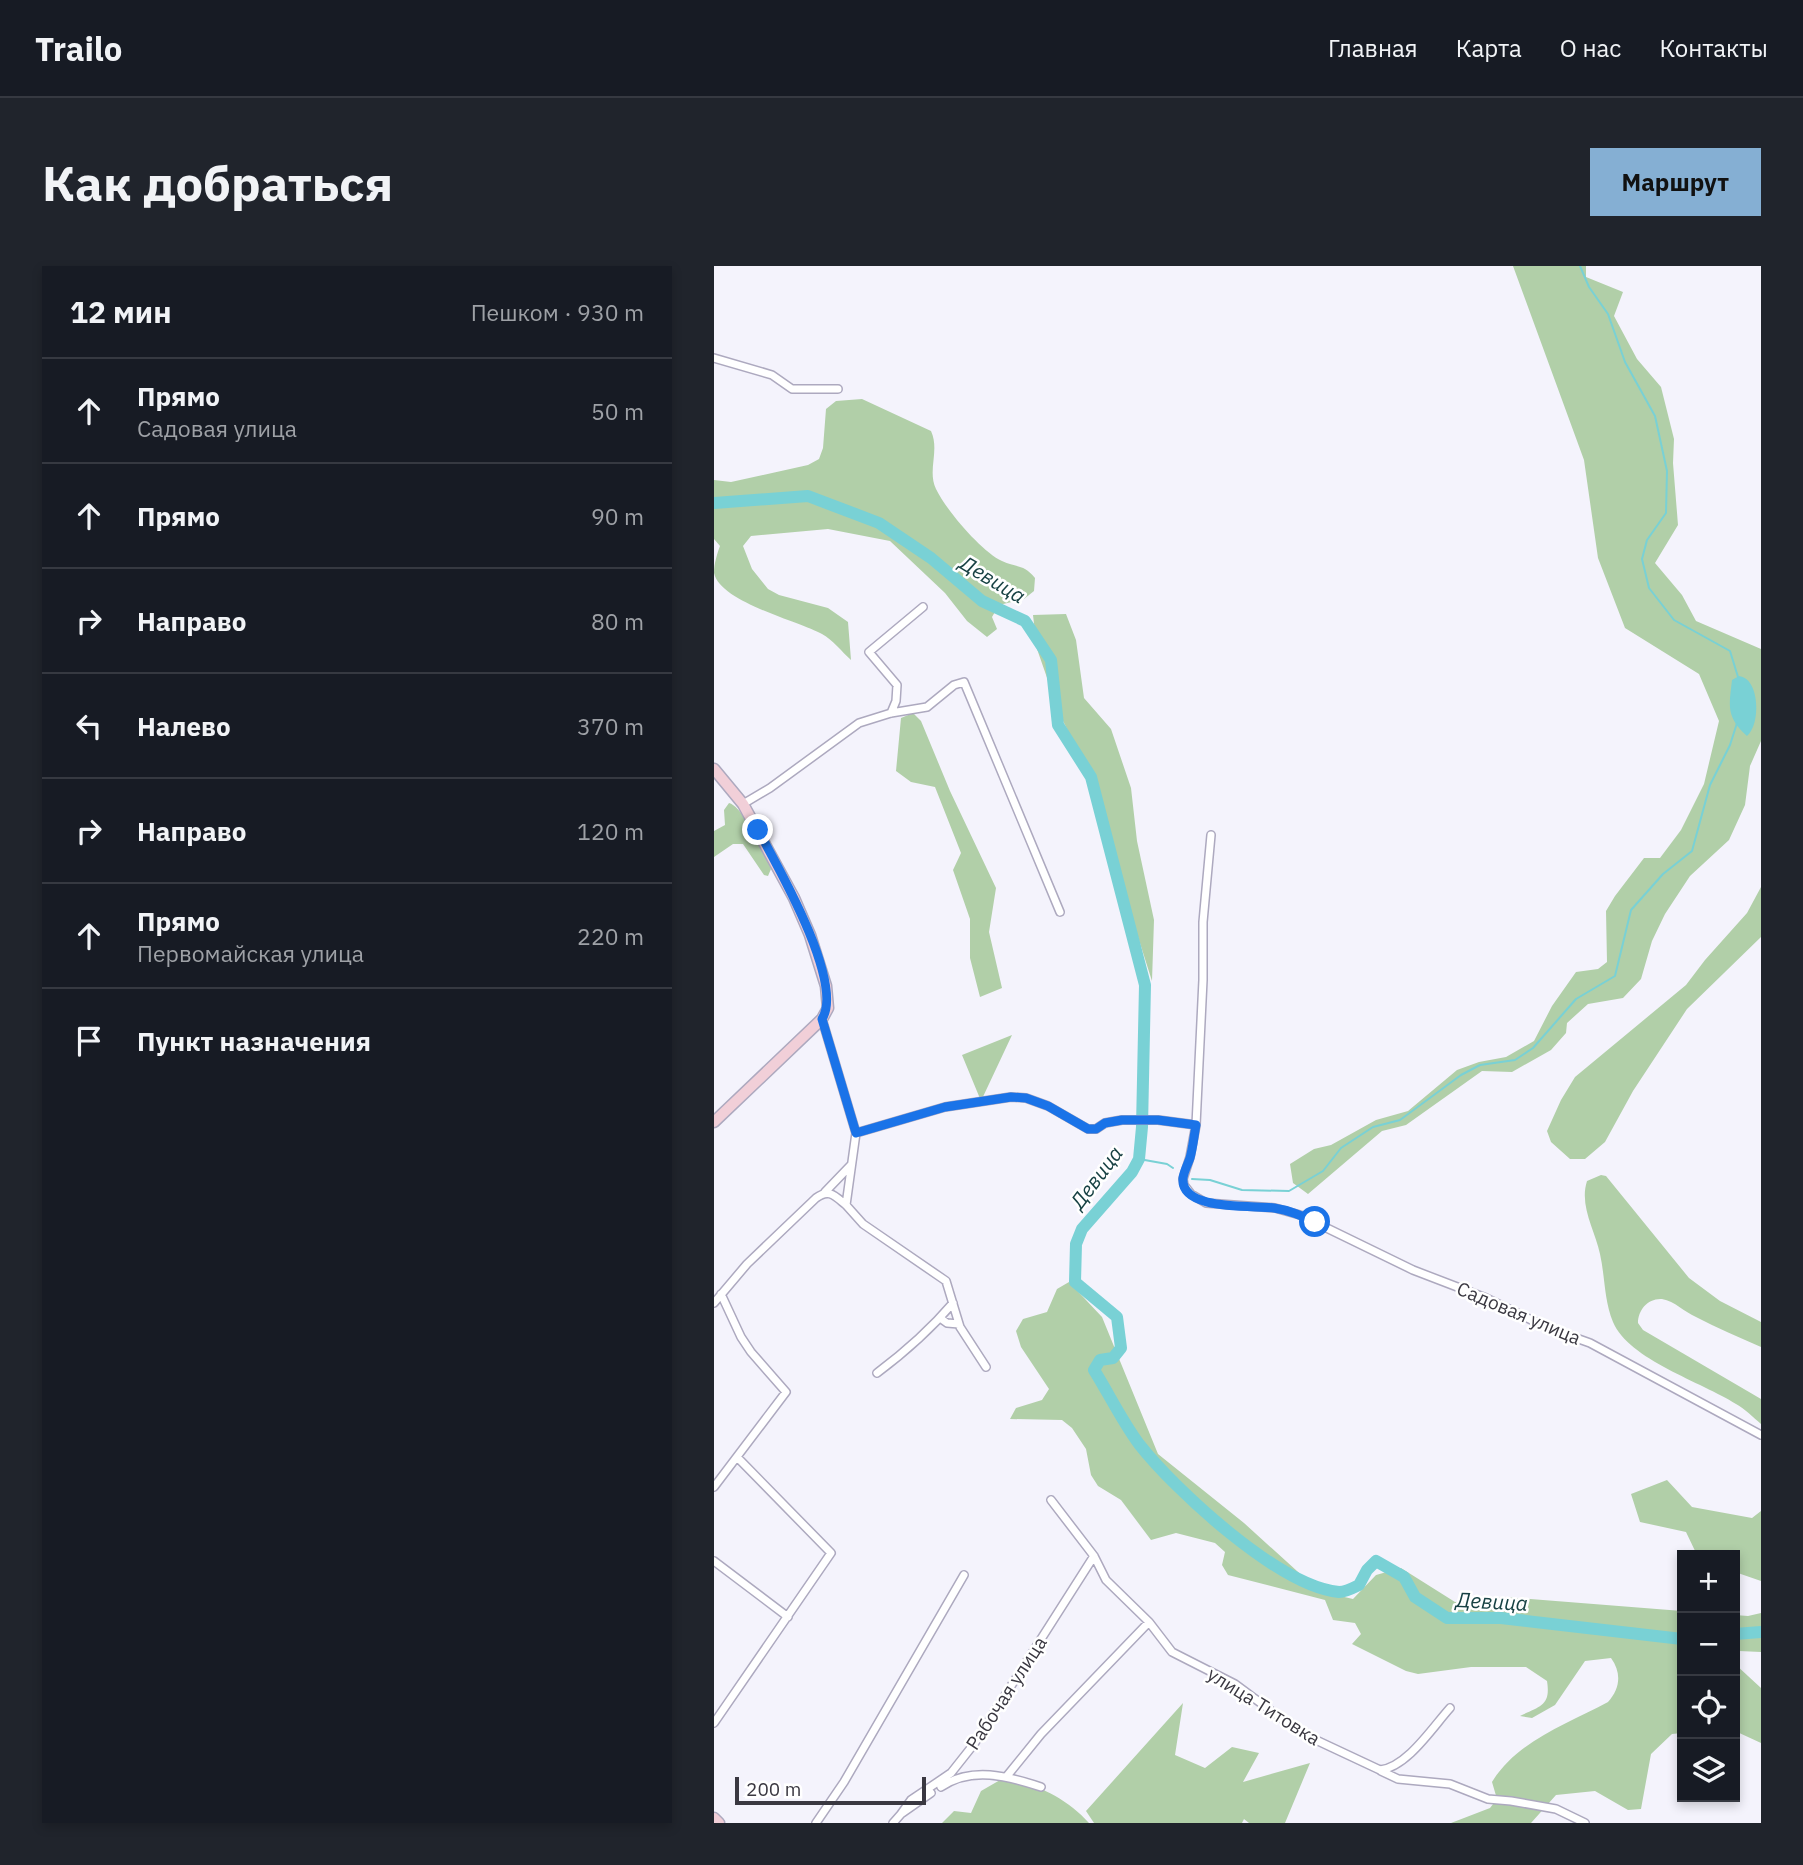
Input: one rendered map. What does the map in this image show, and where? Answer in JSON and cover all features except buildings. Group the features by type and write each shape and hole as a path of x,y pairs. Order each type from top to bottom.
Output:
{"street":[{"path":"714,358 772,375 792,389 838,389"},
{"path":"891,713 896,701 897,685 869,652 923,607"},
{"path":"743,804 770,788 859,723 928,706 954,685 964,682 1060,912"},
{"path":"714,769 743,804 786,881 810,934 828,995 828,1008 822,1019 714,1122"},
{"name":"Садовая улица","path":"1211,835 1203,922 1196,1125 1183,1179 1191,1194 1214,1205 1247,1205 1300,1215 1413,1270 1486,1298 1548,1328 1590,1343 1761,1435"},
{"path":"822,1019 856,1133 846,1205"},
{"path":"856,1133 945,1107 1011,1097 1026,1098 1048,1106 1088,1129 1122,1120 1158,1120 1196,1125"},
{"path":"714,1303 747,1264 852,1164"},
{"path":"825,1192 834,1195 846,1205 863,1224 946,1281 959,1324 986,1367"},
{"path":"714,1486 786,1392 741,1337 721,1294"},
{"path":"877,1373 906,1352 953,1303"},
{"path":"940,1318 951,1324 959,1324"},
{"path":"714,1723 831,1553 737,1457"},
{"name":"улица Титовка","path":"1051,1500 1094,1556 1106,1580 1149,1622 1172,1653 1236,1684 1301,1733 1398,1779 1450,1784 1488,1799 1546,1807 1585,1823"},
{"name":"Рабочая улица","path":"901,1814 911,1800 951,1773 974,1744 1094,1556"},
{"path":"714,1560 788,1617"},
{"path":"816,1823 844,1782 964,1575"},
{"path":"1007,1776 1041,1734 1149,1622"},
{"path":"1380,1770 1400,1764 1450,1708"},
{"path":"893,1823 901,1814 946,1783 963,1776 1007,1776 1041,1787"},
{"path":"714,1818 719,1823"}],"green space":[{"path":"1513,266 1586,266 1586,277 1623,292 1614,316 1637,359 1661,387 1674,439 1673,463 1678,525 1655,563 1682,595 1696,621 1761,649 1761,741 1750,766 1745,805 1729,840 1690,876 1665,914 1652,941 1641,979 1623,998 1588,1004 1567,1023 1566,1033 1551,1050 1512,1072 1482,1071 1406,1125 1382,1131 1308,1194 1293,1183 1290,1164 1314,1149 1331,1145 1376,1120 1408,1111 1457,1070 1506,1057 1534,1041 1552,1006 1576,972 1598,969 1607,962 1606,911 1644,858 1660,858 1681,830 1704,784 1719,721 1699,674 1625,628 1598,558 1584,460"},
{"path":"862,399 931,431 934,446 934,482 948,508 965,530 985,549 1002,561 1024,568 1035,578 1034,591 1024,599 999,605 992,617 997,629 987,637 967,621 945,593 890,541 828,529 751,536 743,546 752,569 768,589 779,595 828,608 848,622 851,660 822,634 744,602 719,583 714,573 720,546 714,539 714,480 731,482 808,465 819,459 823,448 826,409 836,401"},
{"path":"1066,614 1076,640 1084,698 1111,729 1131,788 1137,841 1154,920 1152,981 1081,757 1060,715 1037,649 1033,615"},
{"path":"913,713 921,721 950,791 996,888 989,932 1002,988 980,997 970,958 970,919 953,870 961,853 935,787 911,782 896,771 901,718"},
{"path":"729,803 741,813 753,832 771,869 768,876 764,875 743,844 733,844 714,857 714,831 725,825 724,810"},
{"path":"1761,887 1761,937 1687,1009 1633,1091 1605,1142 1585,1159 1570,1159 1551,1142 1547,1131 1575,1077 1686,985 1747,913"},
{"path":"1012,1035 981,1101 962,1055"},
{"path":"1601,1175 1606,1176 1689,1278 1720,1301 1761,1322 1761,1347 1662,1299 1652,1300 1645,1306 1638,1323 1643,1330 1761,1399 1761,1424 1736,1404 1650,1359 1621,1336 1610,1314 1600,1254 1585,1200 1587,1181"},
{"path":"1069,1282 1102,1317 1158,1454 1244,1523 1319,1591 1353,1599 1376,1575 1401,1568 1455,1602 1504,1597 1677,1611 1677,1734 1672,1734 1651,1754 1641,1809 1628,1810 1595,1791 1556,1795 1531,1823 1451,1823 1490,1808 1497,1799 1492,1782 1502,1768 1529,1744 1608,1702 1618,1681 1617,1669 1611,1658 1585,1661 1555,1705 1532,1718 1520,1716 1542,1704 1548,1689 1547,1681 1526,1667 1471,1667 1418,1674 1406,1671 1352,1644 1361,1634 1355,1623 1333,1620 1325,1600 1228,1575 1222,1565 1225,1552 1215,1543 1176,1533 1151,1540 1121,1500 1098,1486 1091,1475 1086,1449 1072,1428 1062,1420 1010,1419 1016,1408 1042,1400 1049,1389 1021,1347 1016,1331 1023,1319 1047,1312 1057,1289"},
{"path":"1667,1480 1692,1507 1752,1518 1761,1511 1761,1581 1740,1574 1740,1550 1695,1550 1686,1532 1640,1522 1631,1494"},
{"path":"1761,1613 1761,1652 1740,1651 1740,1615"},
{"path":"1740,1669 1761,1688 1761,1743 1740,1733"},
{"path":"1183,1703 1175,1755 1205,1768 1232,1747 1259,1753 1243,1782 1310,1763 1285,1823 1249,1823 1244,1819 1242,1823 1094,1823 1086,1811"},
{"path":"1007,1776 1051,1794 1089,1823 942,1823 954,1811 971,1813 981,1791"}],"water":[{"path":"1739,676 1751,685 1756,703 1755,722 1747,736 1735,723 1730,711 1732,680"}],"waterway":[{"path":"1580,266 1589,287 1608,314 1625,362 1655,416 1667,471 1666,513 1647,540 1642,559 1649,588 1674,620 1730,651 1738,677"},
{"name":"Девица","path":"714,503 808,496 879,523 931,558 982,601 1025,621 1051,660 1058,725 1091,777 1145,985 1139,1159 1132,1172 1082,1229 1076,1244 1075,1282 1117,1317 1121,1348 1113,1358 1100,1360 1094,1370 1139,1444 1177,1486 1230,1533 1259,1555 1315,1586 1339,1592 1349,1590 1359,1585 1367,1570 1376,1561 1404,1577 1415,1597 1447,1618 1501,1618 1677,1638"},
{"path":"1192,1179 1210,1180 1242,1190 1289,1191 1323,1171 1341,1148 1373,1127 1400,1120 1461,1075 1480,1065 1515,1060 1533,1048 1576,999 1615,976 1631,910 1663,874 1692,851 1710,785 1730,745 1737,723"},
{"path":"1139,1159 1167,1164 1173,1168"},
{"name":"Девица","path":"1740,1634 1761,1632"}],"route":[{"path":"758,830 794,898 821,966 828,995 828,1008 822,1019 856,1133 945,1107 1011,1097 1026,1098 1048,1106 1088,1129 1122,1120 1158,1120 1196,1125 1183,1179 1191,1194 1214,1205 1275,1208 1315,1222"}]}
